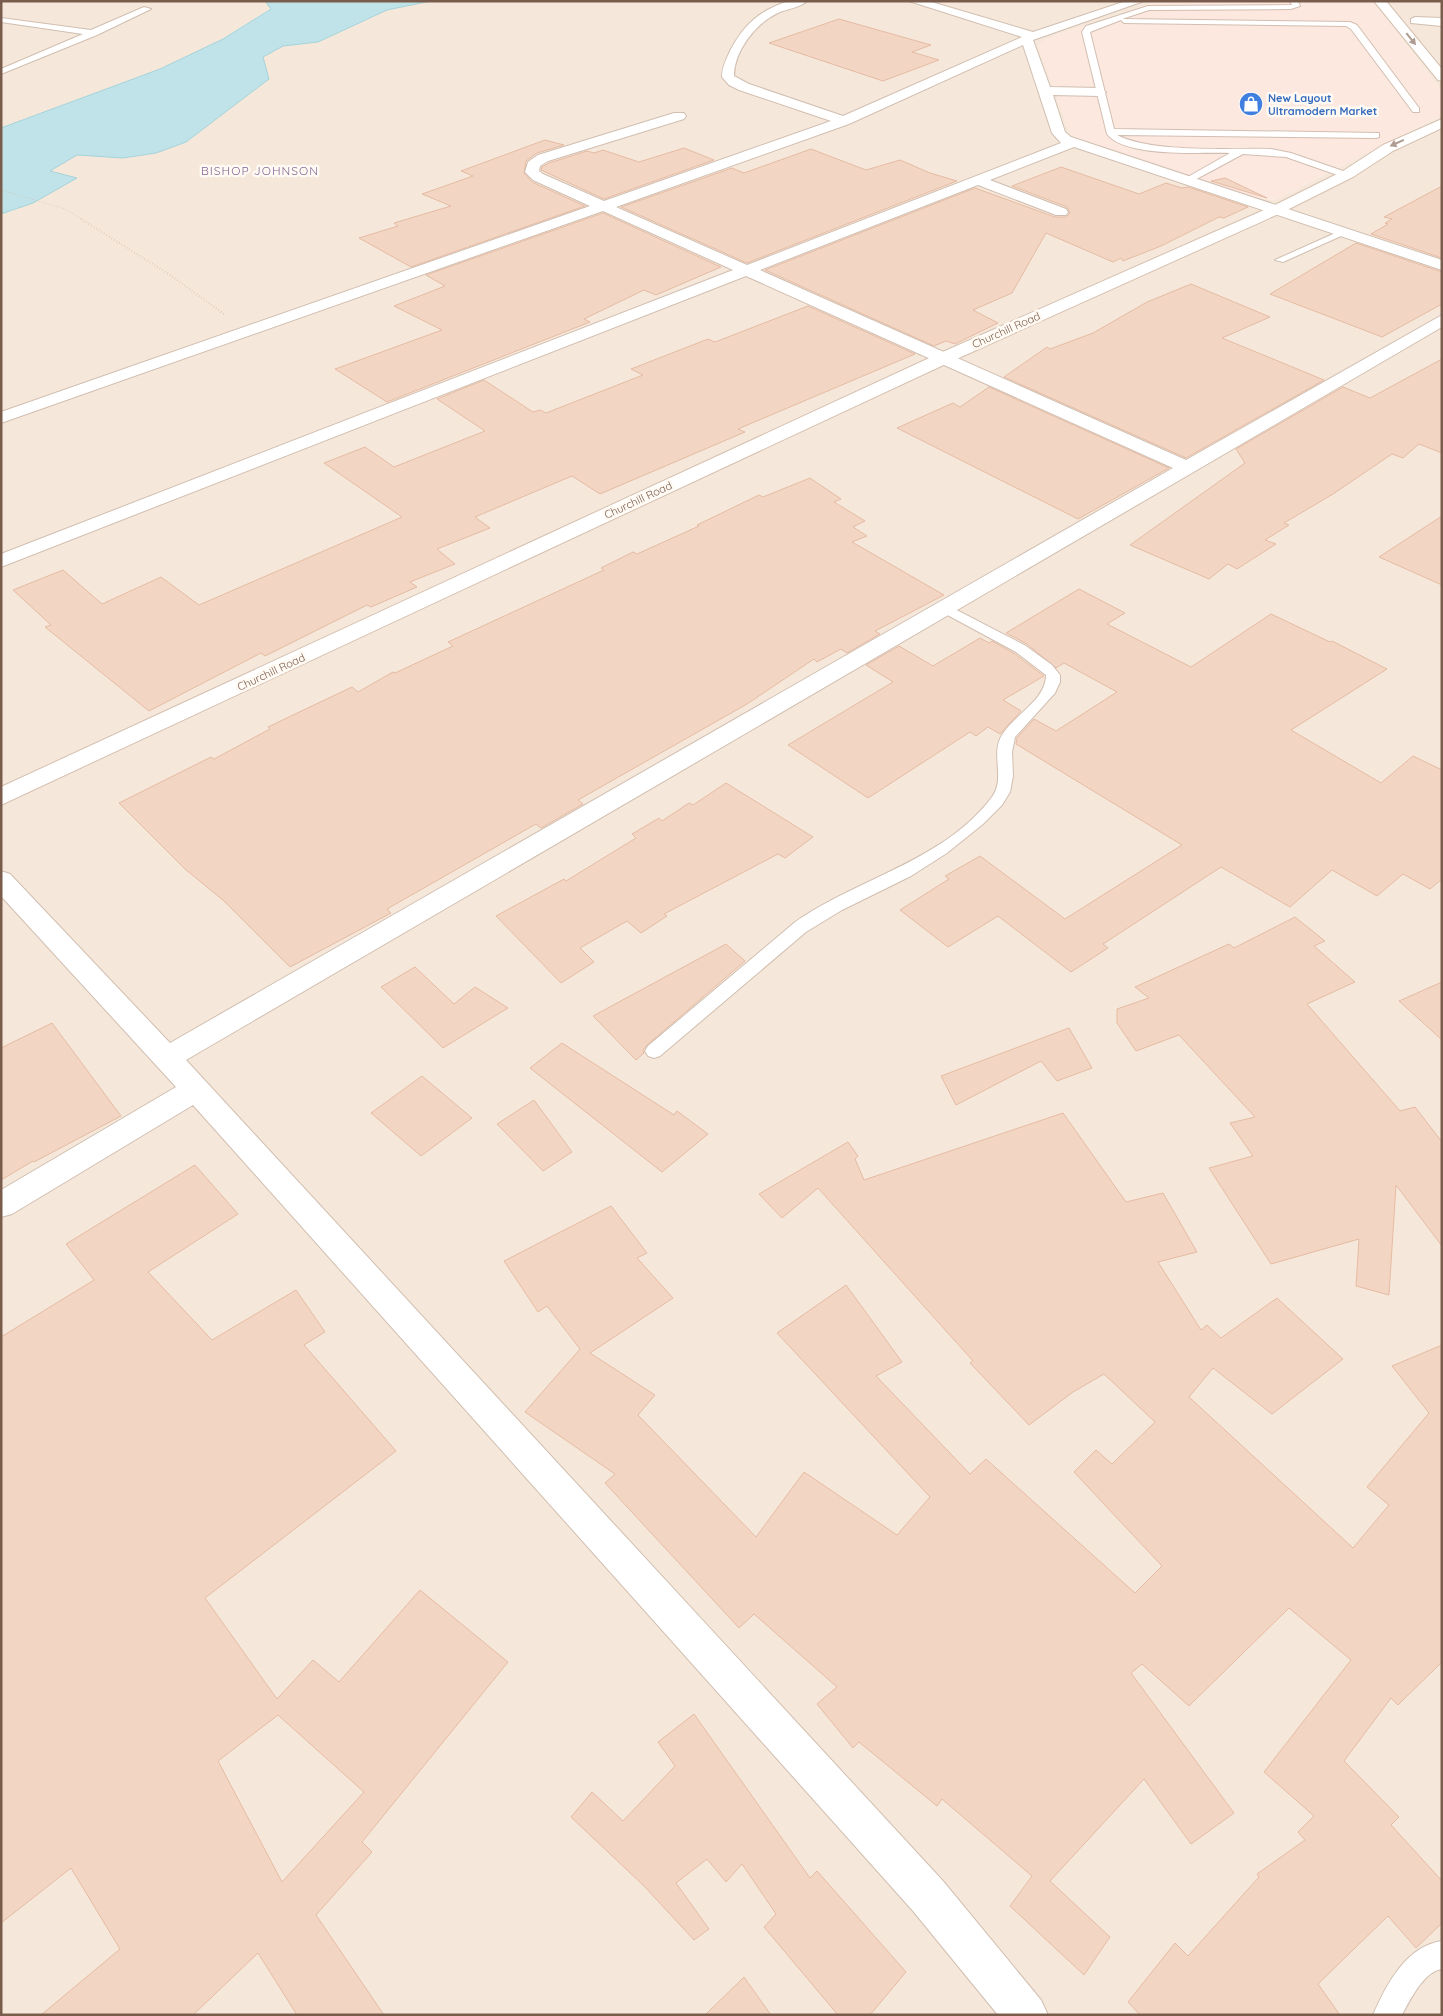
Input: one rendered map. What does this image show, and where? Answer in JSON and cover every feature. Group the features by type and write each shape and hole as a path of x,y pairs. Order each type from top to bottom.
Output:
{"street":[{"path":"801,1 768,12 749,27 728,69 728,76 733,82 756,92 844,120"},
{"path":"915,1 1030,37"},
{"path":"1,418 844,120 1030,37 1138,1"},
{"path":"1380,1 1442,77"},
{"path":"1426,34 1412,18 1442,22"},
{"path":"1030,37 1044,91 1059,133 1073,143 1278,209 1442,265"},
{"path":"1044,91 1100,92"},
{"path":"679,116 534,163 532,172 538,177 602,206 1187,467"},
{"path":"1347,175 1388,148 1442,123"},
{"path":"1347,175 1407,154 1442,138"},
{"path":"1,561 745,269 1073,143"},
{"name":"Churchill Road","path":"1,798 944,358 1278,209 1347,175"},
{"path":"977,180 1061,212"},
{"path":"167,1058 1442,320"},
{"path":"1,880 167,1058 928,1896 1026,2015"},
{"path":"1,1205 195,1090"}],"lane":[{"path":"1294,1 1296,6 1291,7 1207,4 1192,8 1148,8 1090,28 1086,32 1110,132 1113,136 1128,144 1144,147 1242,150 1288,155 1347,175"},
{"path":"1207,4 1215,22"},
{"path":"1,72 147,9"},
{"path":"1,20 95,33"},
{"path":"1107,21 1334,23 1354,26 1416,110"},
{"path":"1110,132 1376,135"},
{"path":"1189,180 1242,150"},
{"path":"1280,260 1345,232"},
{"path":"654,1051 813,918 906,872 978,822 998,800 1006,786 1007,768 1004,750 1008,737 1045,698 1053,685 1053,675 1048,666 1033,656 945,608"},
{"path":"1387,2015 1406,1983 1420,1965 1437,1954 1442,1955"}],"path":[{"path":"1,190 65,209 170,275 248,332"}],"shaded area":[{"path":"1,1 265,1 271,8 223,39 160,69 1,128"},
{"path":"431,1 1158,1 1053,36 1070,134 1079,139 1268,200 1277,199 1442,115 1442,2015 1,2015 1,214 13,211 76,178 49,171 77,155 123,158 156,153 263,57 283,46 318,42 387,10"},
{"name":"New Layout Ultramodern Market","path":"1158,1 1373,1 1442,92 1442,115 1277,199 1268,200 1079,139 1070,134 1038,46 1039,43 1053,36"},
{"path":"1373,1 1442,1 1442,92"}],"water":[{"path":"265,1 431,1 387,10 318,42 283,46 263,57 269,79 186,142 156,153 123,158 77,155 50,171 77,178 33,203 1,214 1,128 160,69 223,39 271,9"}],"building":[{"path":"839,19 931,45 912,52 939,60 883,81 769,43"},
{"path":"545,140 564,145 537,153 526,161 524,173 532,182 585,206 411,267 359,238 398,226 394,223 451,206 422,194 473,176 461,171"},
{"path":"684,148 714,160 604,199 541,170 542,167 549,163 587,151 594,153 603,150 639,162"},
{"path":"811,149 866,170 900,160 930,173 957,181 747,263 621,207 732,168 744,173"},
{"path":"1061,167 1139,194 1166,183 1182,188 1188,187 1248,207 1224,218 1219,217 1161,246 1123,261 1121,258 1113,262 1046,233 1012,293 973,310 998,323 955,344 946,341 934,346 765,270 975,188 1055,217 1066,217 1070,213 1067,207 1012,186"},
{"path":"1225,178 1267,198 1211,181"},
{"path":"1442,186 1442,258 1371,234 1388,224 1385,223 1392,219 1384,217"},
{"path":"603,213 721,267 656,295 644,290 584,319 590,322 387,402 335,369 442,330 394,306 445,286 426,275"},
{"path":"1356,243 1442,272 1442,304 1382,337 1270,294"},
{"path":"1191,284 1270,317 1222,338 1324,380 1186,458 1004,377 1047,347 1050,349 1093,333 1147,302"},
{"path":"808,306 915,354 738,429 745,432 600,494 572,476 475,517 490,528 437,549 455,564 410,582 417,587 371,607 367,605 265,656 261,653 149,711 45,627 51,625 13,590 63,570 102,604 161,577 199,605 402,517 324,463 365,447 394,467 485,431 437,399 484,380 533,412 540,410 546,413 643,375 631,369 708,339 715,342"},
{"path":"1442,359 1442,453 1419,444 1403,458 1392,454 1333,494 1284,523 1289,525 1265,540 1276,544 1237,569 1228,564 1209,579 1130,545 1245,463 1236,449 1343,387 1370,398"},
{"path":"989,387 1169,468 1078,519 897,428 953,403 960,407"},
{"path":"810,478 841,499 834,502 865,521 853,527 867,536 852,542 944,595 875,631 880,634 847,653 841,649 817,662 814,659 747,704 578,800 583,804 541,828 536,824 387,909 391,913 290,967 224,901 185,869 119,803 211,757 214,759 270,729 268,727 352,687 358,692 393,672 395,673 453,646 448,642 604,570 601,568 633,552 637,554 699,526 697,525 759,495 763,497"},
{"path":"1442,516 1442,585 1379,557"},
{"path":"1079,589 1125,613 1107,624 1191,667 1271,614 1330,642 1332,641 1387,669 1291,730 1381,783 1413,756 1442,770 1442,879 1430,889 1403,874 1377,896 1332,870 1290,907 1221,867 1103,944 1108,948 1071,972 998,916 948,947 900,910 949,879 945,876 980,856 1065,919 1182,845 1016,744 1017,738 1034,719 1056,731 1117,692 1064,663 1056,668 1027,644 1006,633"},
{"path":"980,638 989,643 992,641 1015,654 1044,676 1003,700 1021,711 1000,734 988,727 976,736 970,732 868,798 788,745 893,682 866,665 899,646 933,666"},
{"path":"726,783 813,837 785,858 778,854 664,914 667,916 641,933 627,921 580,948 594,962 561,983 496,916 564,879 566,881 636,838 632,834 659,818 662,821 689,803 693,805"},
{"path":"1295,917 1325,941 1314,946 1355,982 1307,1004 1400,1111 1415,1107 1442,1142 1442,1246 1396,1185 1389,1295 1356,1286 1359,1239 1271,1264 1209,1168 1253,1156 1230,1123 1255,1117 1179,1035 1136,1051 1117,1023 1117,1009 1149,998 1135,987 1229,944 1234,948"},
{"path":"726,944 745,961 647,1045 643,1050 644,1053 636,1060 593,1016"},
{"path":"415,967 454,1004 475,987 508,1008 443,1048 381,987"},
{"path":"1442,982 1442,1040 1399,1001"},
{"path":"52,1023 121,1116 33,1161 1,1180 1,1048"},
{"path":"1069,1028 1092,1068 1057,1081 1041,1061 956,1105 941,1076"},
{"path":"562,1043 674,1115 677,1111 708,1134 662,1172 530,1068"},
{"path":"422,1076 472,1118 421,1156 371,1113"},
{"path":"534,1100 572,1152 543,1171 497,1124"},
{"path":"1063,1113 1126,1202 1163,1193 1197,1252 1158,1262 1201,1330 1207,1325 1221,1338 1277,1298 1343,1359 1272,1414 1213,1368 1189,1397 1353,1548 1389,1505 1367,1487 1429,1413 1392,1366 1442,1345 1442,1662 1398,1705 1391,1698 1344,1761 1399,1817 1391,1825 1442,1881 1442,1923 1416,1948 1388,1916 1318,1984 1340,2015 1140,2015 1128,2002 1175,1943 1188,1956 1259,1877 1257,1874 1305,1840 1298,1832 1314,1816 1264,1772 1351,1660 1289,1608 1189,1706 1142,1664 1131,1673 1234,1813 1191,1844 1144,1779 1050,1881 1110,1937 1084,1975 1010,1906 1032,1876 942,1799 937,1806 859,1742 853,1748 817,1704 837,1687 754,1614 739,1628 605,1483 615,1474 525,1412 580,1349 547,1306 538,1312 504,1261 611,1206 647,1253 637,1258 673,1298 590,1353 655,1395 638,1415 756,1537 804,1472 897,1535 930,1497 777,1333 846,1285 902,1362 876,1376 970,1474 986,1459 1135,1593 1162,1566 1074,1472 1096,1450 1112,1464 1155,1422 1104,1374 1073,1392 1029,1425 970,1363 973,1361 818,1188 782,1218 759,1194 848,1142 858,1156 855,1159 864,1180"},
{"path":"195,1165 238,1214 148,1272 212,1340 296,1290 325,1332 304,1345 396,1451 205,1598 277,1699 313,1660 339,1682 420,1590 508,1662 362,1842 372,1852 316,1915 384,2015 297,2015 258,1953 193,2015 41,2015 120,1949 71,1868 1,1923 1,1337 94,1280 66,1244","holes":["278,1715 364,1792 282,1882 218,1761"]},
{"path":"694,1714 810,1878 817,1871 906,1972 870,2015 838,2015 764,1927 776,1914 742,1864 726,1882 707,1859 676,1883 709,1929 694,1940 644,1886 571,1817 592,1792 623,1821 675,1766 658,1742"},
{"path":"744,1977 771,2015 705,2015"}],"place":[{"name":"New Layout Ultramodern Market","path":"1251,104"}],"district":[{"name":"BISHOP JOHNSON","path":"260,170"}]}
